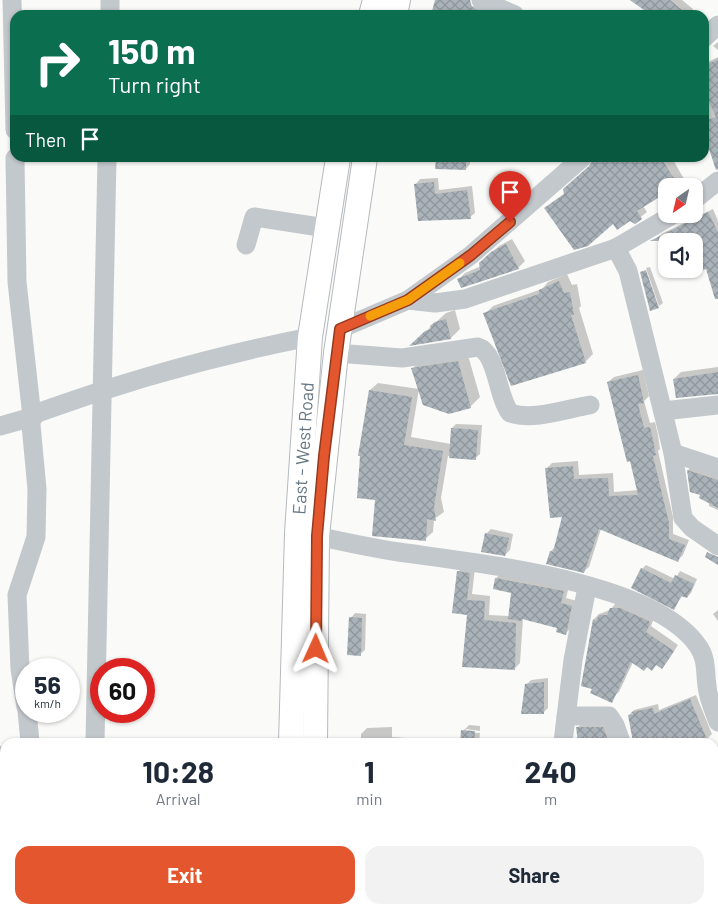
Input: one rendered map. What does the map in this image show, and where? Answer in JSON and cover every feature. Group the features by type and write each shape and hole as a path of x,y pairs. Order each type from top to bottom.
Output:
{"main road":[{"name":"East - West Road","path":"291,738 297,533 310,337 337,162"},
{"name":"East - West Road","path":"315,738 317,536 336,353 364,162"}],"street":[{"path":"481,0 504,10"},
{"path":"709,33 718,24"},
{"path":"15,162 17,282 32,417 31,425 37,489 36,538 17,595 20,658"},
{"path":"95,738 107,162"},
{"path":"340,329 408,300 471,255 577,162"},
{"path":"703,196 716,190"},
{"path":"246,245 254,217 326,228"},
{"path":"408,300 435,303 465,299 616,248 659,223"},
{"path":"616,248 628,271 674,453 683,518 687,524 718,546"},
{"path":"0,426 32,417 40,412 101,390 248,349 310,337"},
{"path":"336,353 402,358 478,347 488,354 500,393 510,413 516,415 543,414 590,405"},
{"path":"663,411 718,405"},
{"path":"674,453 718,468"},
{"path":"317,536 398,552 522,569 626,597 683,629 698,646 704,658 707,688 718,722"},
{"path":"563,738 573,660 587,587"},
{"path":"566,716 608,716 615,725 620,738"},
{"path":"28,723 30,738"}],"building":[{"path":"435,0 470,0 472,7 478,10 432,10"},
{"path":"630,0 670,0 682,10 644,10"},
{"path":"718,59 718,169 716,170 709,149 709,119 716,117 709,102 709,64"},
{"path":"436,162 466,162 466,170 435,169"},
{"path":"591,162 664,162 674,178 658,178 658,198 637,211 642,219 635,224 630,221 617,230 613,224 588,246 574,250 544,208 564,194 563,189"},
{"path":"434,182 435,194 467,190 471,219 418,221 414,184"},
{"path":"708,212 718,232 718,299 715,299 706,269 703,270 703,233 666,233 686,223 703,223 703,214"},
{"path":"658,237 658,241 650,241"},
{"path":"506,244 519,269 461,288 457,279 480,270 479,263 491,252"},
{"path":"646,270 659,308 650,311 640,272"},
{"path":"559,281 564,293 570,292 574,315 571,315 586,363 511,386 483,313 539,294 539,290"},
{"path":"446,319 451,339 409,346 425,331 431,329 430,326 435,322"},
{"path":"458,361 471,408 449,414 423,405 411,368"},
{"path":"718,372 718,394 676,398 673,379"},
{"path":"638,375 644,403 638,404 644,428 650,427 653,440 656,455 653,456 669,523 669,539 685,545 678,562 599,529 584,573 546,564 550,551 553,552 562,517 550,518 545,468 573,466 574,479 608,478 609,496 638,495 630,461 627,462 607,382"},
{"path":"369,390 412,397 404,445 443,451 434,507 436,521 427,519 426,541 372,536 375,500 357,498 360,456 358,456"},
{"path":"451,428 478,430 476,460 449,458"},
{"path":"687,470 718,480 718,508 699,498 700,495 690,492"},
{"path":"485,533 509,538 505,556 481,552"},
{"path":"707,552 718,557 718,565 705,557"},
{"path":"641,568 671,583 675,575 694,584 687,598 681,596 674,610 631,588"},
{"path":"457,571 470,573 467,600 485,601 484,620 516,623 515,670 462,667 467,615 452,613"},
{"path":"495,578 564,591 561,603 572,606 566,635 556,632 557,628 522,619 521,621 508,619 511,593 493,589"},
{"path":"610,608 620,608 649,621 650,624 646,632 674,651 662,669 656,665 652,671 647,667 644,671 631,662 612,703 590,693 592,689 581,686 593,619 596,621 599,615 607,615"},
{"path":"349,617 362,618 361,656 347,655"},
{"path":"544,682 544,714 521,714 525,684"},
{"path":"690,699 706,738 632,738 628,715 634,714 631,712 653,708 654,714"},
{"path":"576,727 603,727 607,738 577,738"},
{"path":"461,730 475,731 474,738 460,738"}],"slow traffic":[{"path":"370,316 408,300 460,263"}],"route":[{"path":"316,649 317,536 324,456 340,329 408,300 471,255 510,222"}]}
